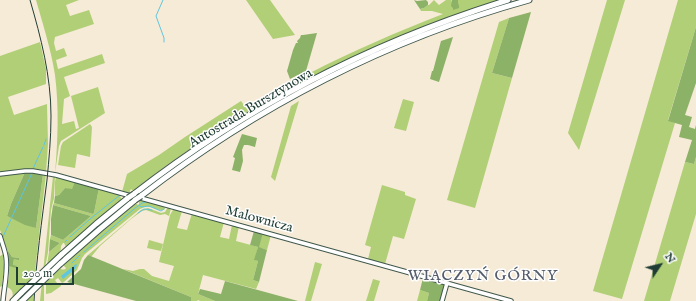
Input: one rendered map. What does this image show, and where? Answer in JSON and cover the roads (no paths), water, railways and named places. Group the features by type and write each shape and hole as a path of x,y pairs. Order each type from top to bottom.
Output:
{"highway":[{"name":"Autostrada Bursztynowa","path":"13,301 60,255 128,198 182,158 261,107 375,49 459,16 508,0"},
{"name":"Autostrada Bursztynowa","path":"22,301 60,264 140,196 186,162 273,107 374,56 462,21 529,0"}],"street":[{"name":"Malownicza","path":"0,174 30,170 58,176 512,301"},
{"path":"1,238 7,265 3,301"},
{"path":"442,301 447,283"}],"water":[{"path":"76,264 75,269 63,279 61,276"}],"waterway":[{"path":"163,0 156,16 164,42"},
{"path":"44,145 46,139"},
{"path":"33,169 43,147"},
{"path":"2,239 32,173"},
{"path":"70,237 120,195"},
{"path":"84,252 134,209 146,202"},
{"path":"140,206 149,206 161,211 164,209"},
{"path":"138,213 144,209 152,210"},
{"path":"72,263 80,255"}],"railway":[{"path":"30,0 41,43 51,101 48,172 34,301"}],"district":[{"name":"WIĄCZYŃ GÓRNY","path":"483,277"}]}
